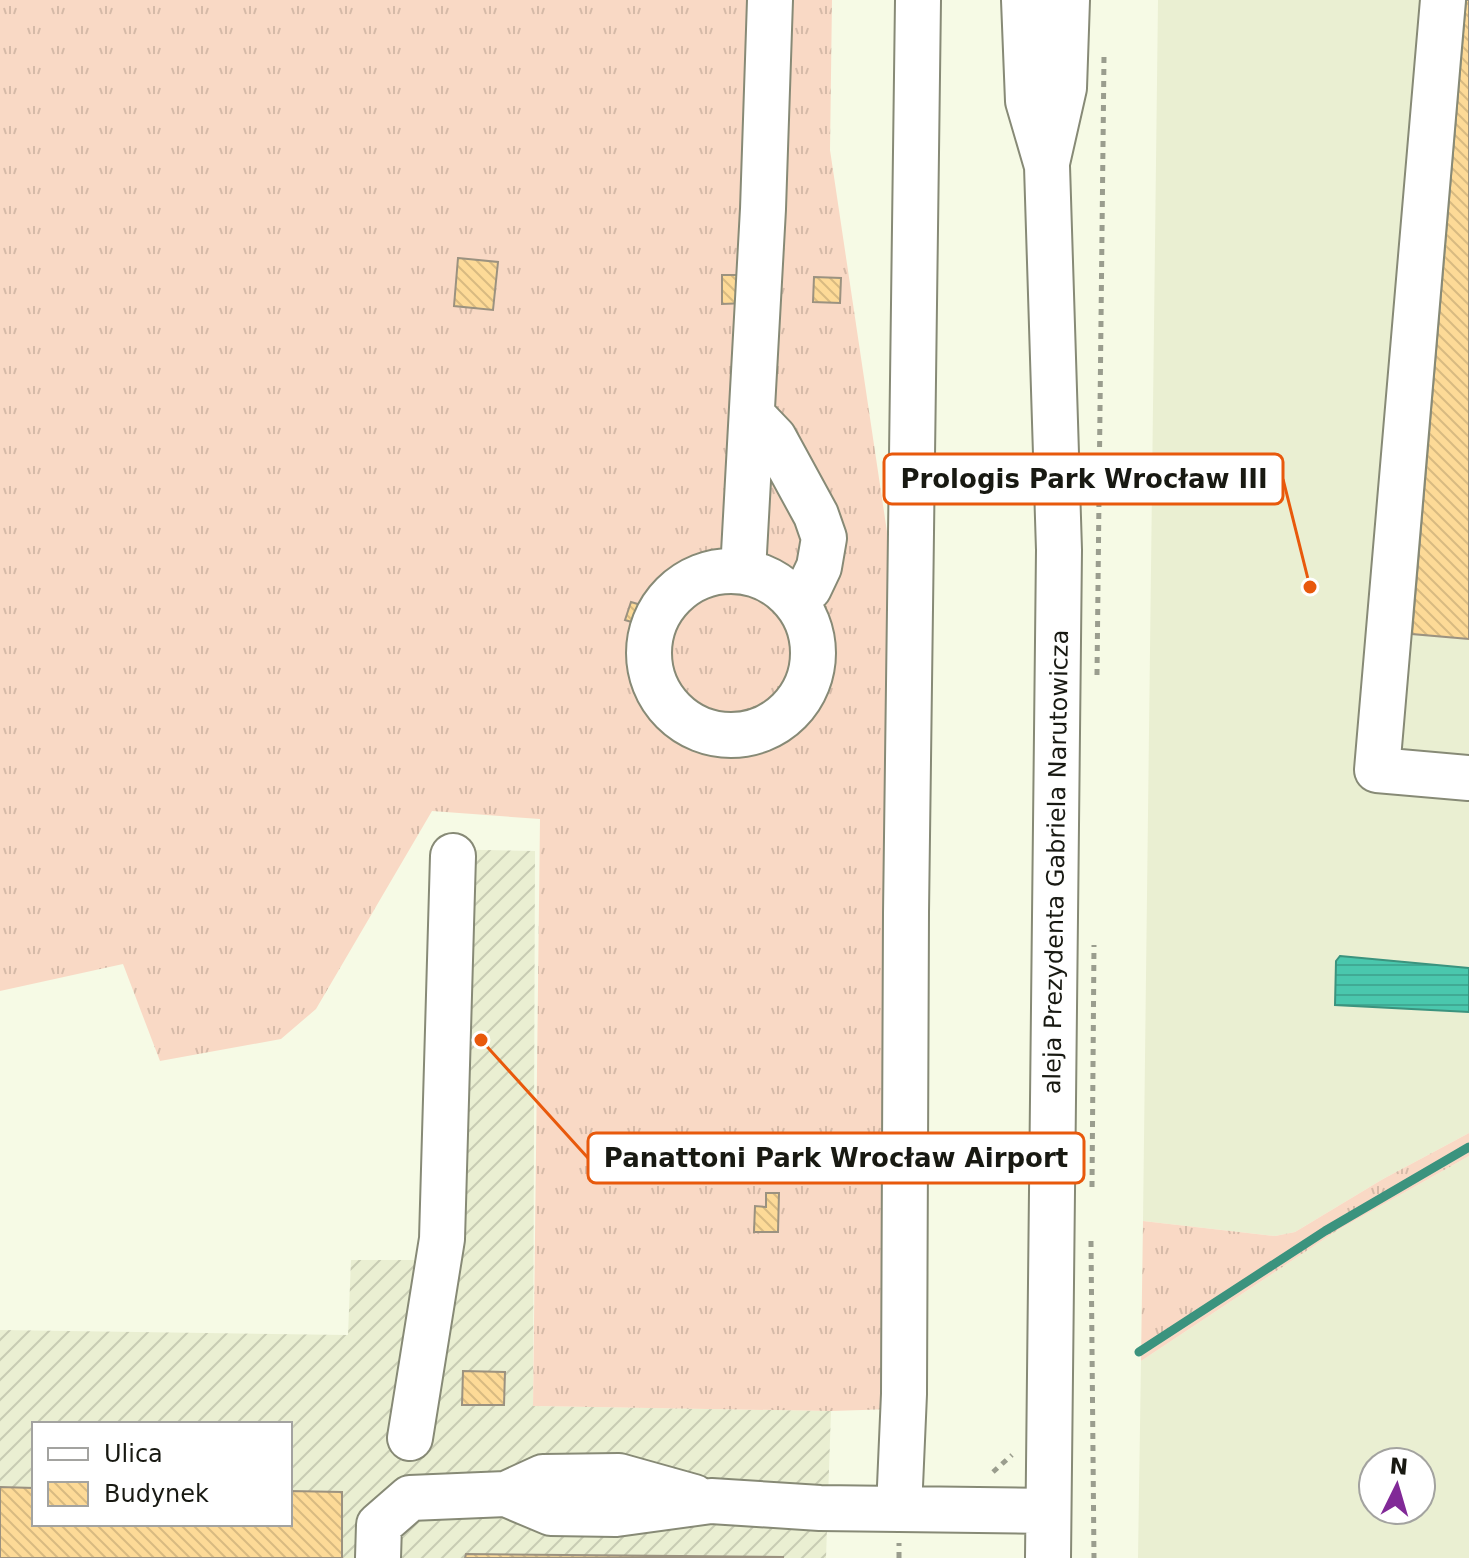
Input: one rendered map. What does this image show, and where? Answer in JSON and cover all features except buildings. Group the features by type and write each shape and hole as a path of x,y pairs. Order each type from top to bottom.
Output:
{"street":[{"path":"743,571 763,209 770,0"},
{"path":"899,1509 904,1394 906,913 918,0"},
{"name":"aleja Prezydenta Gabriela Narutowicza","path":"1024,0 1028,101 1047,166"},
{"name":"aleja Prezydenta Gabriela Narutowicza","path":"1048,1558 1059,550 1047,166 1064,88 1067,0"},
{"path":"1443,0 1377,770 1469,778"},
{"path":"752,415 774,438 816,515 824,538 819,567 809,588 791,596"},
{"path":"743,571 769,579 791,596 806,618 813,644 812,672 801,697 783,717 760,730 746,733 706,732 682,719 663,700 652,675 649,648 655,622 670,599 690,581 716,572 743,571"},
{"path":"410,1438 442,1239 453,856"},
{"path":"378,1558 379,1525 410,1498 506,1494 551,1513 616,1514 711,1501 820,1508 1048,1511"}],"path":[{"path":"1097,677 1105,44"},
{"path":"1091,1196 1094,939"},
{"path":"1091,1226 1094,1558"},
{"path":"989,1475 1014,1453 1021,1434 1095,1437"}],"shaded area":[{"path":"1158,0 1469,0 1469,1133 1383,1179 1295,1232 1275,1236 1143,1221"},
{"path":"430,849 535,851 533,1406 831,1411 826,1558 0,1558 0,1330 348,1335 351,1260 416,1260 423,1229"},
{"path":"1469,1156 1469,1558 1138,1558 1141,1361 1338,1230"}],"green space":[{"path":"0,0 832,0 830,150 903,639 893,1409 831,1411 533,1406 540,819 432,811 316,1009 281,1039 160,1061 123,964 0,991"},
{"path":"1469,1133 1469,1156 1338,1230 1141,1361 1143,1221 1275,1236 1295,1232 1383,1179"}],"water":[{"path":"1340,956 1469,968 1469,1012 1335,1005 1336,961"}],"waterway":[{"path":"1139,1352 1325,1231 1469,1147"}],"place":[{"name":"Prologis Park Wrocław III","path":"1310,587"},
{"name":"Panattoni Park Wrocław Airport","path":"481,1040"}]}
